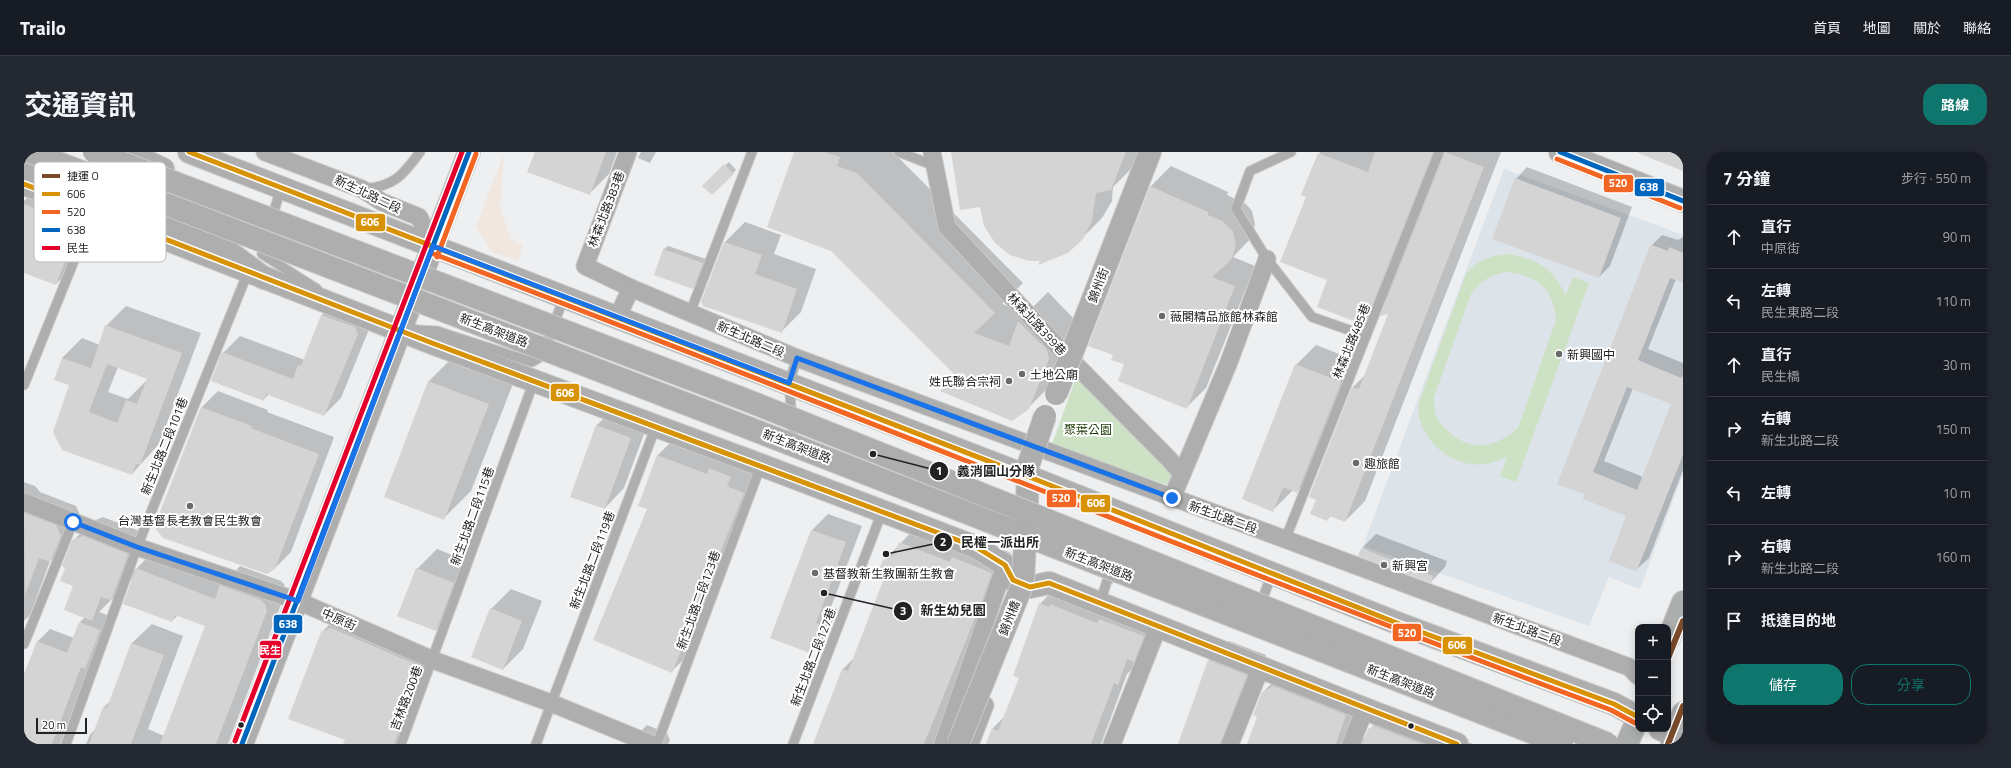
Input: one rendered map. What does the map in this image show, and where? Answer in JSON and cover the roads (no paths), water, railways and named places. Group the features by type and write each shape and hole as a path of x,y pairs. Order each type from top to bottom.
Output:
{"highway":[{"name":"新生高架道路","path":"30,152 56,162"},
{"name":"新生高架道路","path":"94,152 120,162"},
{"path":"127,152 148,162"},
{"path":"24,169 34,173"},
{"path":"166,170 269,219"},
{"name":"新生高架道路","path":"166,180 746,400 1608,744"},
{"name":"新生高架道路","path":"166,204 728,420 1562,744"},
{"path":"166,225 221,246 256,275"}],"main road":[{"path":"1671,632 1683,602"},
{"path":"1672,738 1683,713"},
{"path":"1627,744 1635,724"}],"street":[{"name":"新生北路二段","path":"189,152 281,187 432,251 564,296 789,383 1028,471 1272,573 1397,623 1614,704 1635,715"},
{"name":"新生北路二段","path":"265,152 299,158 362,189 382,202 419,217 432,251"},
{"path":"242,744 405,329 432,251 470,152"},
{"name":"林森北路383巷","path":"585,266 628,152"},
{"name":"錦州街","path":"1045,416 1056,394 1150,152"},
{"path":"1573,154 1683,201"},
{"name":"林森北路399巷","path":"934,159 947,227 1058,347 1182,474"},
{"path":"24,184 34,188"},
{"path":"166,239 349,311 405,329 534,380 976,547 1005,565 1013,580 1030,587 1049,583 1365,709 1457,744"},
{"path":"1172,498 1229,362 1267,259"},
{"name":"新生北路二段","path":"585,266 631,288 797,358 1629,667 1635,673"},
{"path":"618,316 631,288"},
{"name":"錦州橋","path":"958,744 1023,583 1028,471 1045,416"},
{"name":"中原街","path":"24,502 137,547 298,601 433,660 551,703 651,744"},
{"path":"943,744 1005,565"},
{"path":"970,744 1030,587"},
{"path":"1112,744 1158,627"},
{"path":"1230,744 1261,667"},
{"path":"1351,744 1365,709"}],"lane":[{"path":"362,189 381,187 394,181 406,171 420,152"},
{"path":"690,313 752,152"},
{"path":"899,152 934,159"},
{"path":"1291,152 1250,171 1236,209 1267,259 1312,317 1366,336"},
{"name":"林森北路485巷","path":"1285,540 1439,152"},
{"path":"281,187 262,254 349,311"},
{"path":"24,385 27,370 73,262"},
{"name":"新生北路二段101巷","path":"66,744 137,547 256,275"},
{"path":"405,329 437,330 532,362 542,356 564,296"},
{"path":"792,432 789,383 797,358"},
{"name":"新生北路二段115巷","path":"433,660 534,380"},
{"name":"新生北路二段119巷","path":"536,744 656,426"},
{"name":"新生北路二段123巷","path":"657,744 761,465"},
{"name":"新生北路二段127巷","path":"793,744 882,512"},
{"path":"24,644 73,522"},
{"path":"1100,603 1107,581 1126,564"},
{"path":"1155,576 1256,616 1272,573"},
{"name":"吉林路200巷","path":"401,744 433,660"}],"metro line":[{"name":"O","path":"1671,651 1683,621"},
{"name":"O","path":"1668,744 1683,706"}],"place":[{"name":"薇閣精品旅館林森館","path":"1162,316"},
{"name":"新興國中","path":"1559,354"},
{"name":"土地公廟","path":"1022,374"},
{"name":"姓氏聯合宗祠","path":"1009,381"},
{"name":"義消圓山分隊","path":"873,454"},
{"name":"趣旅館","path":"1356,463"},
{"name":"台灣基督長老教會民生教會","path":"190,506"},
{"name":"民權一派出所","path":"886,554"},
{"name":"新興宮","path":"1384,565"},
{"name":"基督教新生教團新生教會","path":"815,573"},
{"name":"新生幼兒園","path":"824,593"}],"park label":[{"name":"聚葉公園","path":"1088,429"}]}
